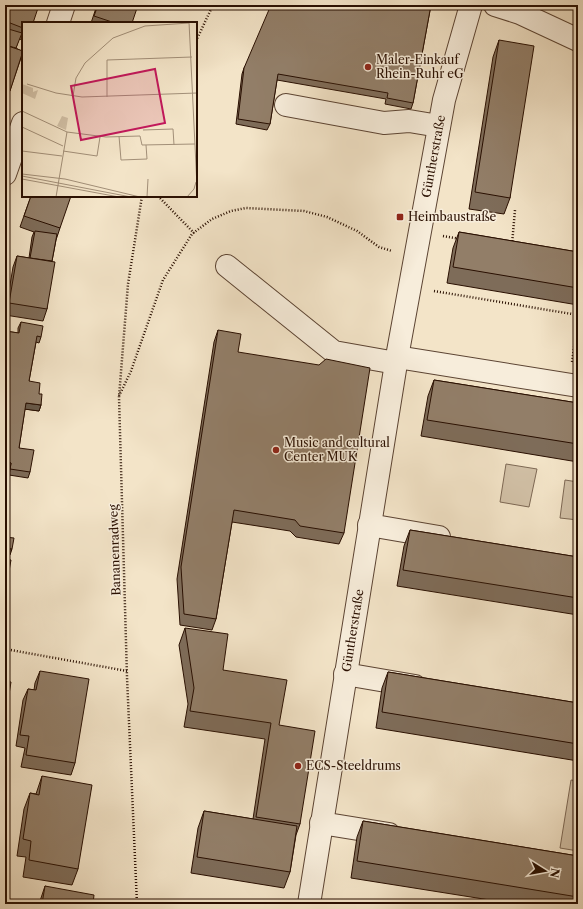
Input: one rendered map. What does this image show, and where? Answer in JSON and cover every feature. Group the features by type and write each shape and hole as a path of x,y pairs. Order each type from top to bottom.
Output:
{"street":[{"path":"58,22 64,5"},
{"name":"Güntherstraße","path":"309,904 396,360 444,100 471,5"},
{"path":"496,5 520,13 578,40"},
{"path":"286,105 384,123 409,121 439,126"},
{"path":"5,174 22,127"},
{"path":"227,266 334,352 396,360 575,376"},
{"path":"369,525 456,539"},
{"path":"345,674 432,688"},
{"path":"321,823 409,837"}],"path":[{"path":"197,39 213,5"},
{"name":"Bananenradweg","path":"137,904 127,671 118,397 128,284 142,197"},
{"path":"159,197 194,232"},
{"path":"516,210 511,246 516,247"},
{"path":"442,236 463,239"},
{"path":"433,291 578,315"},
{"path":"575,376 578,319"},
{"path":"5,650 127,671"}],"shaded area":[{"path":"506,464 537,469 529,507 500,502"},
{"path":"565,480 578,482 578,520 560,518"},
{"path":"571,780 578,781 578,851 560,848"}],"building":[{"path":"5,5 39,5 33,22 22,22 22,28 5,21"},
{"path":"98,5 138,5 132,22 112,22 94,16"},
{"path":"271,5 285,8 286,5 431,5 413,103 387,98 388,93 278,74 270,124 238,119 244,68"},
{"path":"5,28 22,33 16,48 5,45"},
{"path":"499,40 534,46 510,198 475,192"},
{"path":"5,45 22,51 22,54 10,91 5,89"},
{"path":"31,197 71,197 60,228 24,216"},
{"path":"35,231 57,234 52,261 30,258"},
{"path":"459,232 578,252 578,288 453,267"},
{"path":"17,256 55,262 47,309 9,303"},
{"path":"21,322 43,326 41,337 37,336 29,381 40,383 39,394 42,394 41,405 26,403 19,448 34,450 30,472 10,469 11,463 5,462 5,400 8,400 9,389 6,388 7,377 5,377 5,331 19,333"},
{"name":"Music and cultural Center MUK","path":"218,330 241,334 238,352 319,365 326,359 370,368 344,533 300,526 295,520 234,510 216,619 184,614 181,567"},
{"path":"434,380 578,403 578,444 427,420"},
{"path":"5,462 11,463 5,501"},
{"path":"410,530 578,557 578,598 403,570"},
{"path":"5,537 14,538 12,549 5,548"},
{"path":"5,559 11,560 9,571 5,571"},
{"path":"185,628 228,634 223,670 287,680 279,725 315,731 300,824 256,817 271,723 190,711 194,688"},
{"path":"40,671 89,679 75,763 26,755 29,736 20,735 28,689 36,690"},
{"path":"388,672 578,703 578,744 382,712"},
{"path":"5,681 11,682 5,719"},
{"path":"42,776 92,785 78,869 29,860 31,841 23,839 30,793 39,795"},
{"path":"204,811 297,826 290,872 197,857"},
{"path":"363,821 578,856 578,897 357,861"},
{"path":"45,886 94,895 93,904 42,904"}],"place":[{"name":"Maler-Einkauf Rhein-Ruhr eG","path":"368,67"},
{"name":"Heimbaustraße","path":"400,217"},
{"name":"Music and cultural Center MUK","path":"276,450"},
{"name":"ECS-Steeldrums","path":"298,766"}]}
